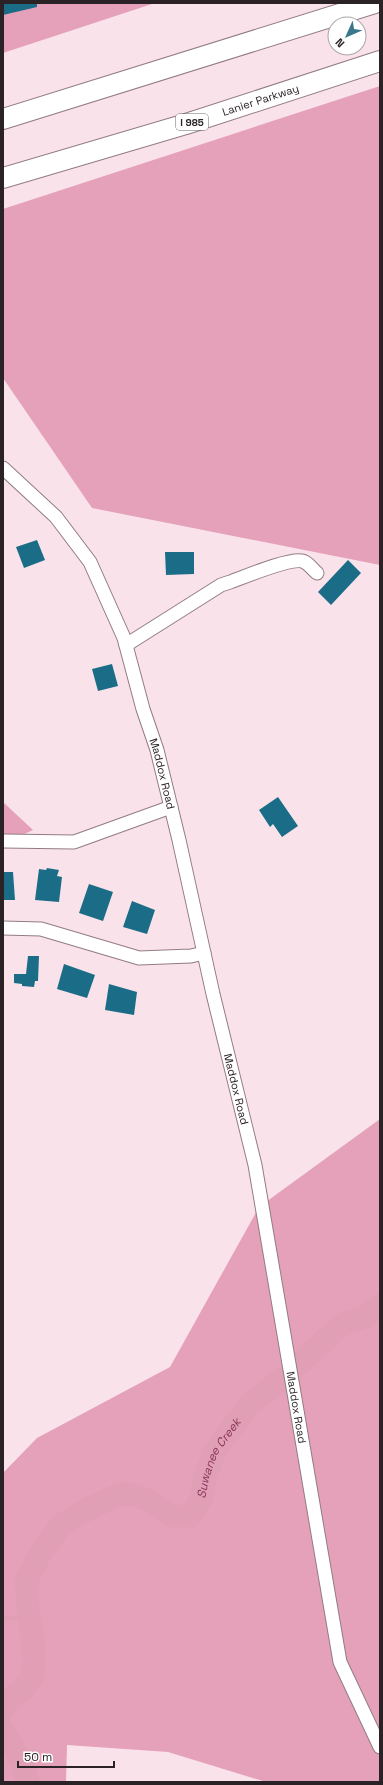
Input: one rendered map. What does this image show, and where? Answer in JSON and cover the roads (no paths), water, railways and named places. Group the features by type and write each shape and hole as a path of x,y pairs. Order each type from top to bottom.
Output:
{"highway":[{"path":"3,119 375,3"},
{"name":"Lanier Parkway","path":"3,178 186,124 380,62"}],"street":[{"name":"Maddox Road","path":"3,468 56,517 90,562 126,645 143,709 157,750 255,1165 340,1662 380,1747"},
{"path":"126,645 221,585 282,564 301,561 308,564 317,573"},
{"path":"3,842 74,842 171,807"},
{"path":"3,928 41,929 140,958 191,956 204,953"}],"waterway":[{"name":"Suwanee Creek","path":"299,1364 341,1325 365,1317 380,1305"},
{"name":"Suwanee Creek","path":"3,1710 10,1700 23,1689 31,1679 34,1670 33,1640 29,1617 26,1582 39,1556 61,1525 90,1508 111,1498 127,1493 146,1499 172,1516 190,1516 201,1499 205,1478 214,1452 249,1405 281,1379"},
{"path":"3,1618 29,1617"},
{"name":"Suwanee Creek","path":"3,1730 21,1761 28,1782"}]}
